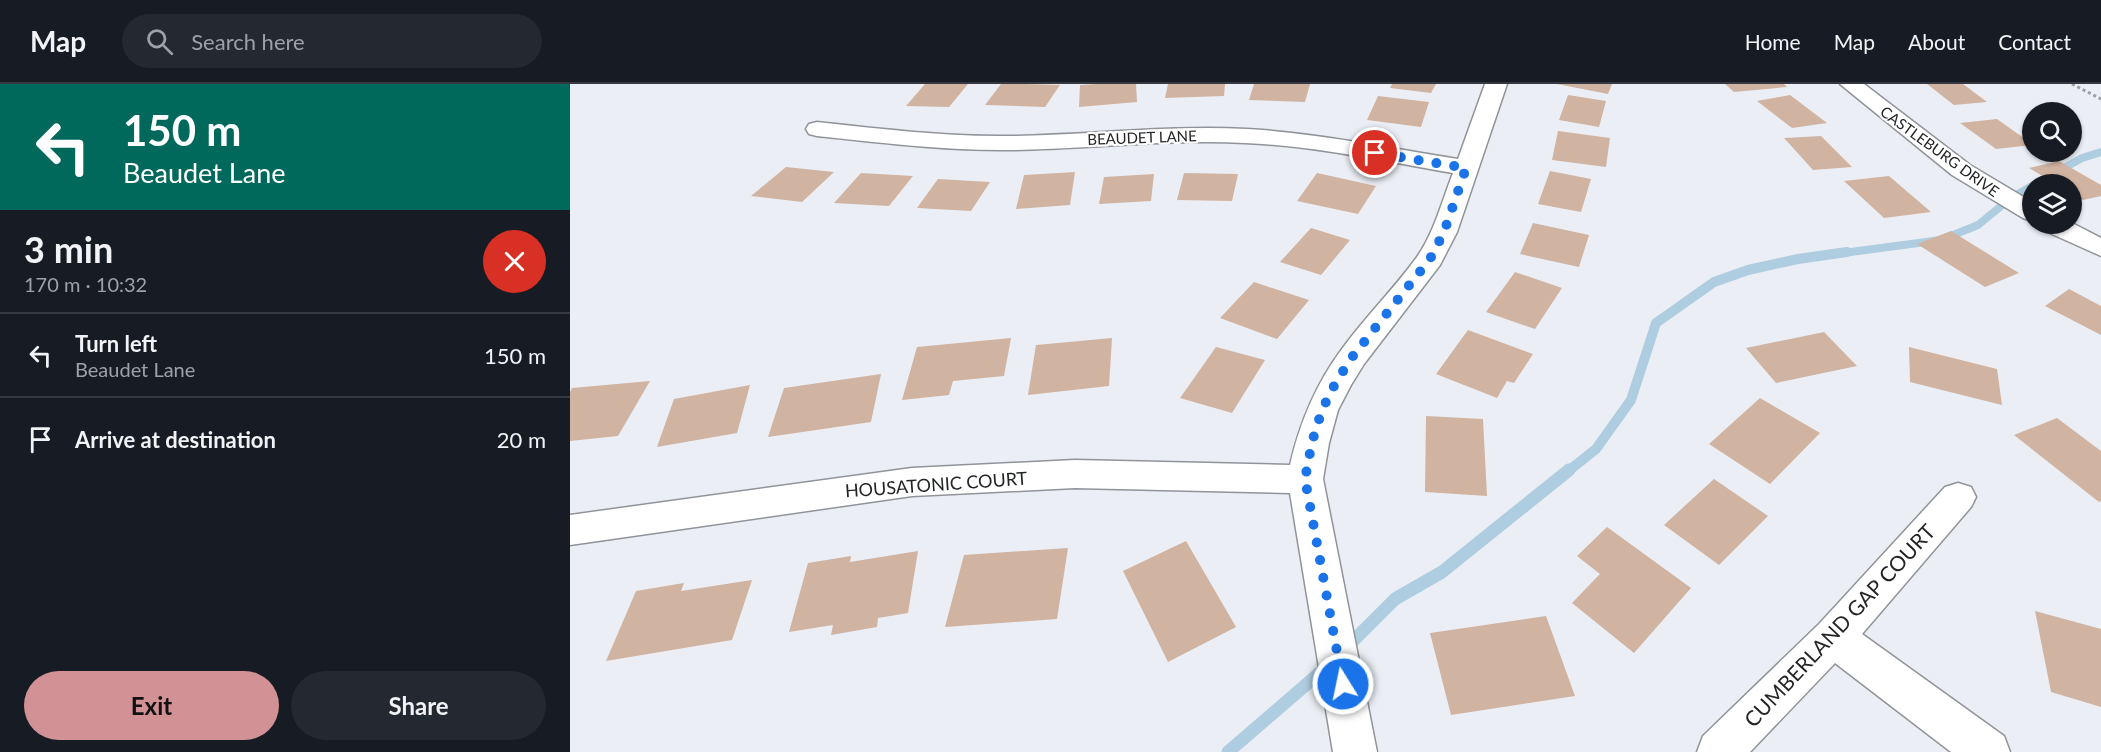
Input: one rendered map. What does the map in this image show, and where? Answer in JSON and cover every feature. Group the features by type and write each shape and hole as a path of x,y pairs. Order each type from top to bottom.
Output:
{"street":[{"path":"1355,752 1305,479 1322,410 1336,382 1353,356 1430,259 1444,232 1496,84"},
{"name":"CASTLEBURG DRIVE","path":"1851,84 1961,170 2022,207"},
{"name":"BEAUDET LANE","path":"817,129 916,141 982,143 1204,135 1246,136 1313,143 1466,168"},
{"path":"2072,234 2101,248"},
{"name":"HOUSATONIC COURT","path":"570,530 912,482 1075,474 1305,479"},
{"name":"CUMBERLAND GAP COURT","path":"1719,752 1833,637 1958,497"},
{"path":"1833,637 1988,752"}],"path":[{"path":"2072,84 2101,99"}],"building":[{"path":"925,84 968,84 949,107 906,106"},
{"path":"1001,84 1060,85 1045,107 985,105"},
{"path":"1136,84 1137,102 1079,107 1080,85"},
{"path":"1168,84 1225,84 1224,96 1165,98"},
{"path":"1254,84 1310,84 1305,102 1249,100"},
{"path":"1392,84 1436,84 1431,93 1390,88"},
{"path":"1557,84 1612,84 1608,94"},
{"path":"1725,84 1784,84 1787,87 1734,92"},
{"path":"1927,84 1963,84 1987,102 1954,105"},
{"path":"1568,95 1606,101 1599,127 1559,120"},
{"path":"1790,95 1827,123 1792,128 1757,101"},
{"path":"1378,96 1429,102 1421,127 1367,120"},
{"path":"1997,119 2022,137 2022,146 1996,149 1960,123"},
{"path":"1558,131 1610,138 1606,167 1552,160"},
{"path":"1821,136 1852,167 1813,170 1784,138"},
{"path":"2061,162 2082,174 2039,174 2029,168"},
{"path":"786,167 834,172 802,202 751,196"},
{"path":"1550,171 1591,179 1581,212 1538,204"},
{"path":"1075,172 1070,205 1016,209 1024,175"},
{"path":"861,173 913,176 889,206 834,203"},
{"path":"1184,173 1238,174 1232,201 1177,200"},
{"path":"1317,173 1376,186 1358,214 1297,201"},
{"path":"1154,174 1151,201 1099,204 1104,177"},
{"path":"2082,174 2101,185 2101,196 2083,200"},
{"path":"1889,176 1931,212 1884,218 1844,181"},
{"path":"938,179 990,182 971,211 917,208"},
{"path":"1533,223 1589,235 1579,267 1520,254"},
{"path":"1311,228 1350,240 1321,275 1280,262"},
{"path":"1951,231 2019,273 1985,287 1917,244"},
{"path":"1515,272 1562,288 1535,329 1486,312"},
{"path":"1254,282 1309,300 1277,339 1220,318"},
{"path":"2069,289 2101,306 2101,335 2045,306"},
{"path":"1468,330 1533,354 1514,383 1507,381 1497,398 1436,374"},
{"path":"1824,332 1857,366 1776,383 1746,348"},
{"path":"1011,338 1004,376 953,381 949,395 902,400 917,347"},
{"path":"1112,338 1109,386 1028,395 1036,345"},
{"path":"1216,347 1265,360 1232,413 1180,398"},
{"path":"1909,347 1997,369 2002,405 1910,382"},
{"path":"881,374 871,422 768,437 784,388"},
{"path":"650,381 618,436 570,441 570,392 572,388"},
{"path":"750,385 737,433 657,447 674,399"},
{"path":"1760,398 1820,433 1770,484 1709,444"},
{"path":"1426,416 1483,419 1487,496 1425,492"},
{"path":"2057,418 2101,451 2101,501 2099,502 2014,435"},
{"path":"1714,479 1768,516 1719,565 1664,525"},
{"path":"1607,527 1691,588 1634,653 1572,603 1600,574 1577,556"},
{"path":"1186,541 1236,627 1168,662 1123,571"},
{"path":"1068,548 1057,619 945,627 964,555"},
{"path":"918,551 908,613 878,618 877,627 831,635 833,625 789,632 808,563 851,556 850,562"},
{"path":"752,580 732,640 606,661 636,591 684,583 681,591"},
{"path":"2035,611 2101,629 2101,707 2051,692"},
{"path":"1546,616 1575,696 1451,715 1430,633"}],"waterway":[{"path":"2053,174 2082,158 2101,152"},
{"path":"1836,254 1941,240 1978,225 2022,192"},
{"path":"1567,472 1596,449 1631,400 1656,323 1714,282 1748,270 1798,259 1847,252"},
{"path":"1345,649 1395,599 1442,572 1569,470"},
{"path":"1228,752 1330,664"}],"route":[{"path":"1343,684 1305,479 1312,442 1322,410 1336,382 1353,356 1430,259 1444,232 1466,168 1375,153"}]}
